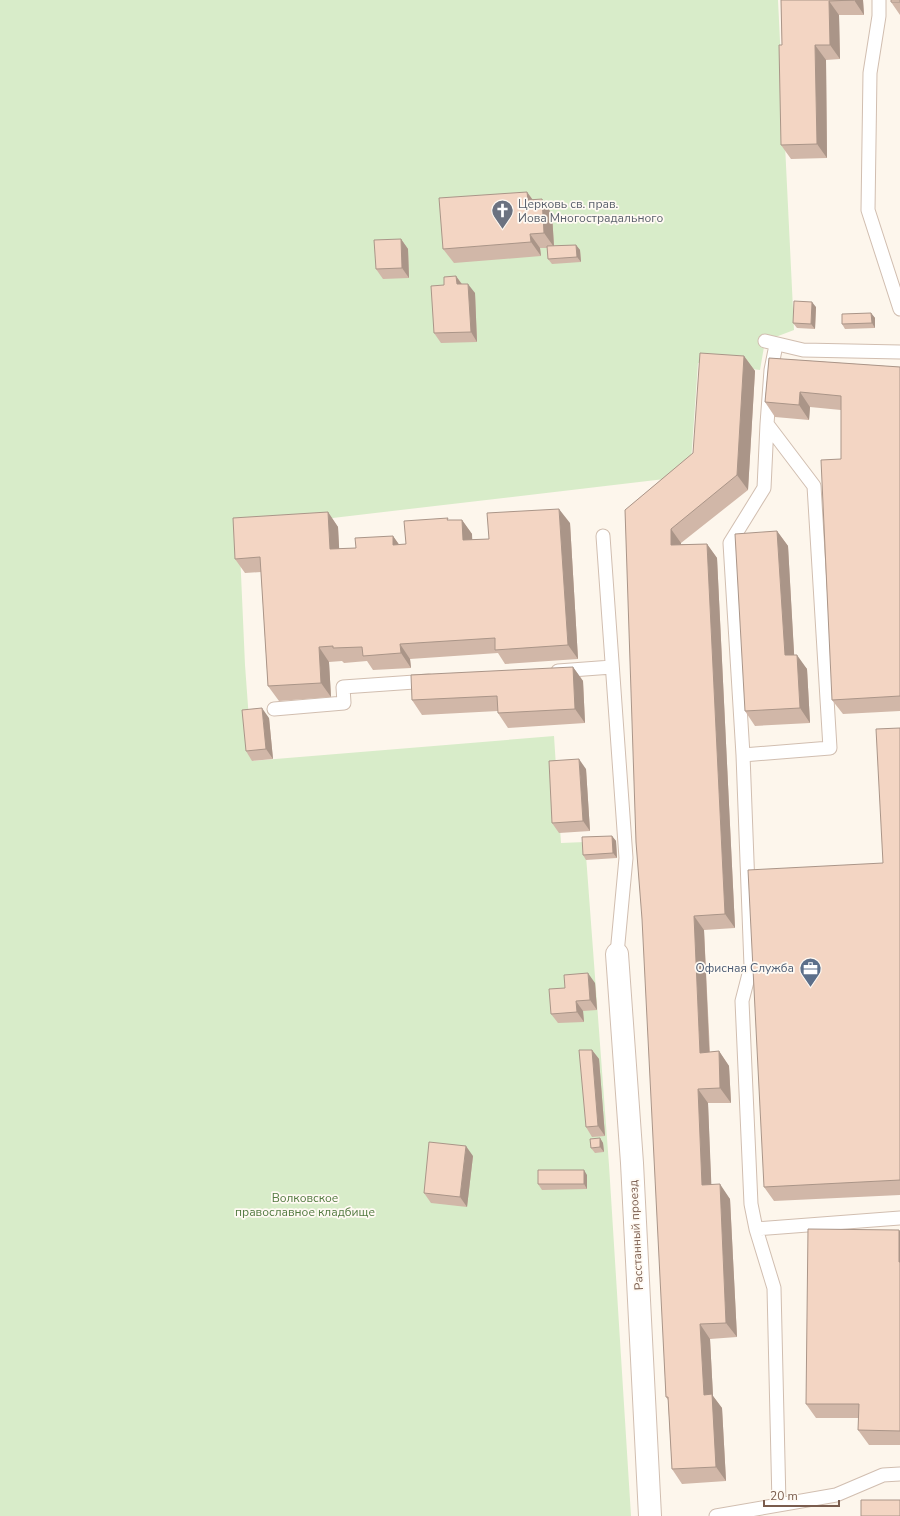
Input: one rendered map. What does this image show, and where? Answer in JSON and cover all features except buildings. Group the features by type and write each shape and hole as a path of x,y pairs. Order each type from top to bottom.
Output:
{"street":[{"name":"Расстанный проезд","path":"618,954 632,1163 650,1516"}],"lane":[{"path":"879,0 879,16 870,73 868,210 900,309"},
{"path":"779,1504 774,1288 756,1229 751,1204 742,1001 751,966 743,755 730,543 764,488 771,370 771,343 803,350 900,352"},
{"path":"743,755 830,748 814,486 767,424"},
{"path":"603,536 626,858 618,954"},
{"path":"548,672 612,667"},
{"path":"274,709 344,704 343,687 446,679"},
{"path":"756,1229 900,1218"},
{"path":"716,1516 836,1495 883,1475 900,1474"}],"green space":[{"name":"Волковское православное кладбище","path":"0,0 778,0 794,330 765,341 760,370 698,363 690,476 239,529 245,665 252,761 554,736 561,843 585,842 609,1165 631,1516 0,1516"}],"place":[{"name":"Церковь св. прав. Иова Многострадального","path":"502,230"},
{"name":"Офисная Служба","path":"810,988"}]}
